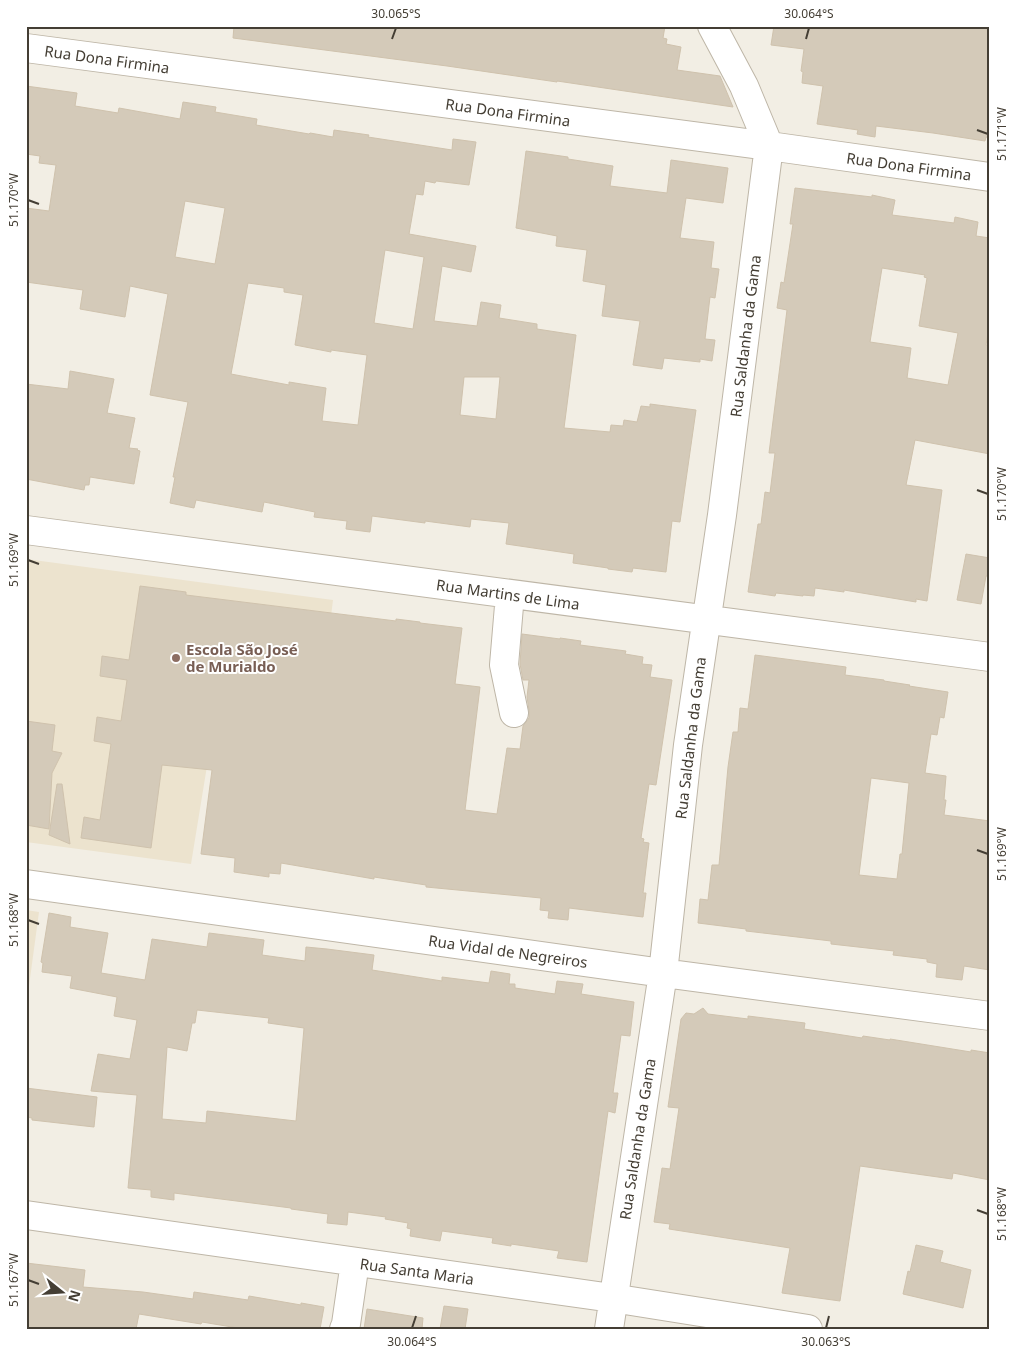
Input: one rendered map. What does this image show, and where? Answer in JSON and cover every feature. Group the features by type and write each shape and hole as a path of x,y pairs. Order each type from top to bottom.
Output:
{"street":[{"path":"712,26 744,86 769,146"},
{"name":"Rua Dona Firmina","path":"26,48 990,177"},
{"name":"Rua Saldanha da Gama","path":"608,1329 663,973 688,745 722,514 769,146"},
{"name":"Rua Martins de Lima","path":"26,530 990,657"},
{"path":"510,594 504,665 514,713"},
{"name":"Rua Vidal de Negreiros","path":"26,884 663,973 990,1016"},
{"name":"Rua Santa Maria","path":"26,1215 612,1298 808,1329"},
{"path":"344,1329 355,1262"}],"shaded area":[{"name":"Escola São José de Murialdo","path":"26,559 333,600 317,729 215,717 191,864 26,842"},
{"path":"26,910 39,912 26,1008"}],"building":[{"path":"234,26 665,26 663,38 667,39 666,44 681,47 677,70 720,76 733,107 557,81 233,38"},
{"path":"774,26 990,26 990,138 986,137 985,141 876,126 875,137 857,134 858,130 817,124 823,86 802,83 803,72 801,71 804,49 771,45"},
{"path":"26,86 77,93 75,106 118,113 119,108 180,119 183,102 216,107 215,112 257,119 256,125 309,134 333,137 334,130 452,150 453,139 476,142 469,185 425,181 423,195 416,194 409,234 476,246 471,272 442,266 434,321 477,326 481,302 501,305 499,318 537,324 537,329 576,335 564,428 610,432 611,425 623,426 624,420 637,422 641,406 650,407 650,404 696,410 680,522 672,521 666,572 633,568 632,572 573,563 574,554 506,544 509,523 471,519 470,527 372,516 370,532 346,529 347,521 314,517 315,512 264,502 262,512 196,500 194,508 170,503 175,477 173,477 188,402 150,395 168,294 130,286 125,317 80,309 83,290 26,282 26,208 49,211 56,165 39,163 40,156 26,154","holes":["185,201 225,208 215,264 175,257","385,250 424,257 413,329 374,323","248,283 284,288 284,292 303,295 295,345 331,352 331,350 367,355 358,425 322,421 326,388 289,382 289,385 231,374","464,377 500,377 496,419 460,415"]},
{"path":"526,151 613,166 610,186 667,193 671,160 728,168 723,203 686,198 680,238 714,242 711,268 719,269 715,298 710,297 705,339 715,340 712,361 700,359 700,362 664,358 662,369 633,365 640,321 602,316 606,285 583,281 587,250 556,246 557,236 516,228"},
{"path":"795,188 872,197 872,195 895,200 892,215 954,223 955,217 978,222 976,236 990,238 990,322 986,345 990,346 990,454 915,440 906,485 942,490 927,601 916,599 916,602 844,590 844,592 815,588 814,596 776,593 775,596 748,592 758,524 761,524 765,492 770,493 775,453 769,453 787,310 777,308 781,282 784,283 793,224 790,224","holes":["882,268 925,275 924,277 927,278 919,326 958,333 948,385 907,378 911,348 870,342"]},
{"path":"70,371 114,379 107,413 135,418 129,448 140,451 134,484 90,477 89,485 85,485 84,490 26,479 26,384 68,389"},
{"path":"966,554 990,558 990,576 986,576 981,604 957,600"},
{"path":"140,586 186,592 186,595 462,628 455,684 480,687 465,810 497,814 507,748 520,749 523,726 529,718 527,697 529,680 523,680 520,664 522,634 581,641 580,645 626,651 625,654 643,657 642,664 652,665 650,677 672,680 656,785 649,784 641,838 644,839 643,842 649,843 643,893 646,893 643,917 569,908 568,920 548,918 549,911 540,910 541,898 426,887 426,885 374,877 374,879 281,863 280,874 269,873 269,877 234,872 235,858 201,854 212,770 162,765 151,848 81,838 84,817 100,820 111,744 94,741 97,717 121,721 127,680 100,676 102,656 129,660"},
{"path":"755,655 846,667 845,675 948,692 944,718 940,717 937,735 931,734 925,773 946,776 944,815 990,821 990,970 964,966 962,980 936,977 937,964 927,962 927,959 893,955 894,951 831,944 831,941 698,923 700,899 708,900 712,865 719,865 733,732 738,732 740,708 748,709","holes":["871,778 909,783 902,854 900,854 897,879 859,875"]},
{"path":"26,721 55,725 52,751 62,753 52,773 49,829 26,825"},
{"path":"57,784 62,784 70,844 49,835"},
{"path":"49,913 71,917 70,927 108,933 101,973 145,980 152,939 207,947 209,933 264,940 262,955 305,961 306,947 327,949 374,955 372,970 442,981 442,977 489,983 491,971 510,974 509,984 515,984 515,988 555,994 557,981 583,984 581,994 634,1002 630,1036 621,1035 613,1093 618,1093 615,1113 608,1111 587,1262 557,1258 559,1251 492,1243 493,1238 442,1231 440,1241 410,1236 411,1229 407,1228 408,1223 385,1219 386,1217 348,1212 347,1225 327,1223 328,1214 174,1193 174,1200 151,1197 151,1190 128,1188 137,1095 91,1091 98,1054 130,1059 137,1020 114,1016 117,997 70,988 72,976 42,972 43,963 41,962","holes":["197,1010 269,1018 268,1023 304,1028 296,1121 207,1111 206,1123 162,1119 167,1047 187,1051 192,1023 195,1023"]},
{"path":"703,1008 708,1014 748,1019 748,1016 805,1023 804,1029 862,1038 863,1036 890,1039 971,1052 971,1050 990,1053 990,1180 953,1173 952,1179 860,1166 840,1301 782,1293 790,1248 669,1229 670,1224 654,1222 662,1168 670,1169 679,1108 668,1107 681,1019 686,1013 694,1014"},
{"path":"26,1088 97,1097 94,1127 32,1120 32,1118 26,1117"},
{"path":"916,1245 943,1251 940,1262 971,1270 963,1308 903,1294"},
{"path":"26,1263 85,1270 83,1287 143,1292 193,1299 194,1292 248,1300 249,1296 324,1307 320,1329 244,1329 139,1314 136,1329 26,1329"},
{"path":"444,1306 468,1309 465,1329 440,1329"},
{"path":"367,1309 423,1318 422,1329 364,1329"}],"place":[{"name":"Escola São José de Murialdo","path":"176,658"}]}
